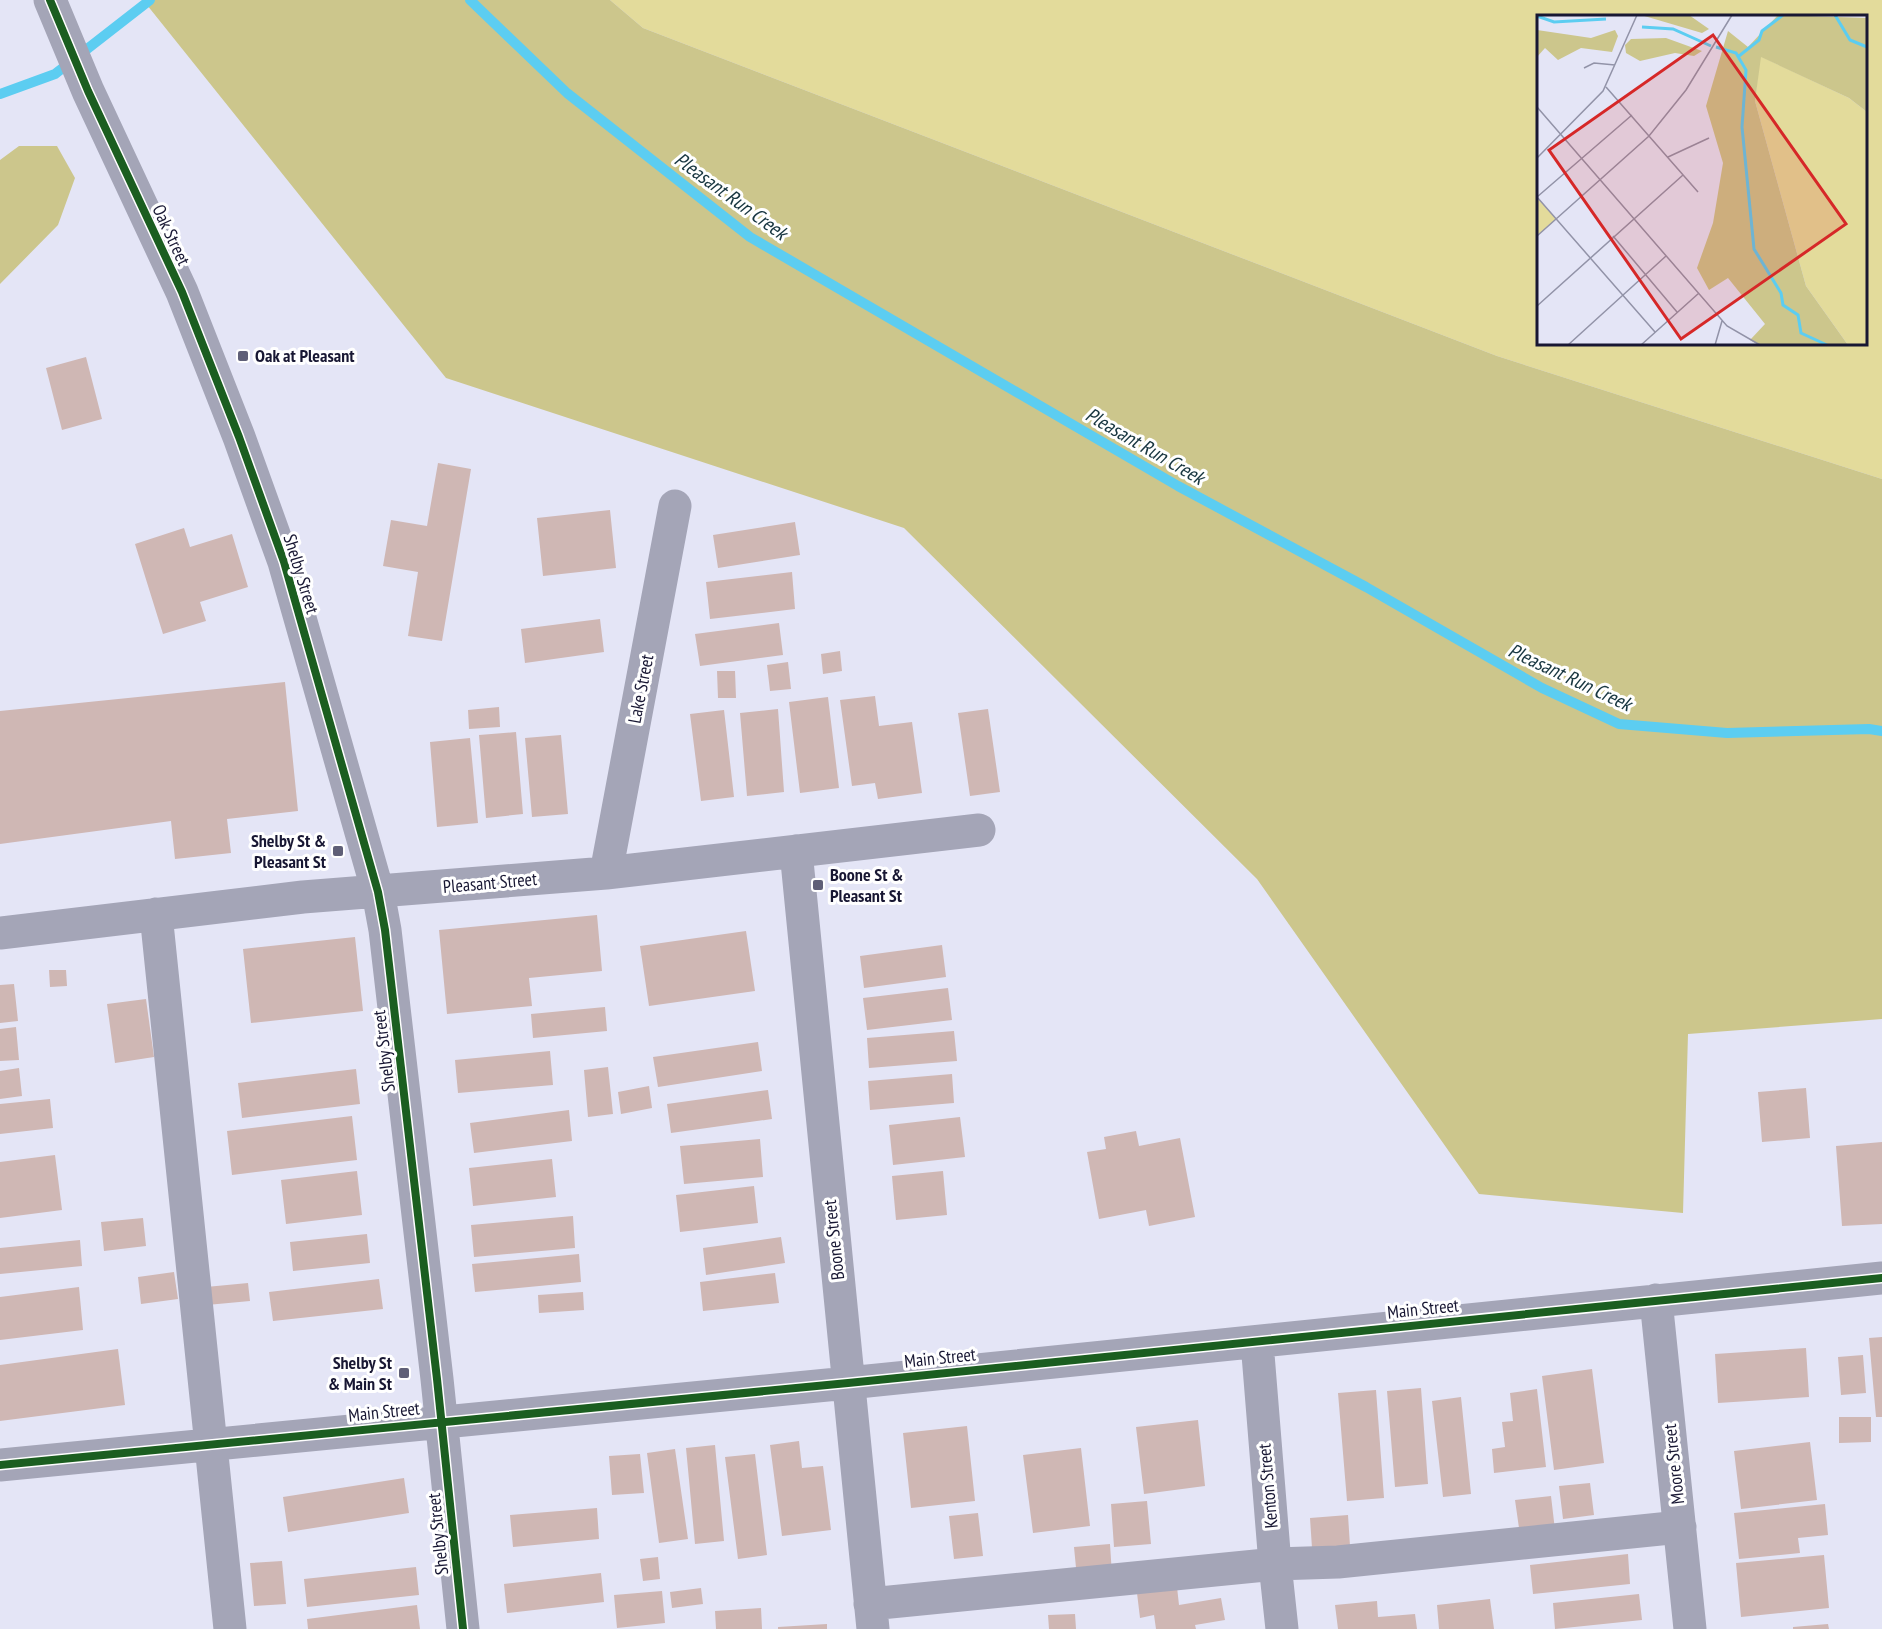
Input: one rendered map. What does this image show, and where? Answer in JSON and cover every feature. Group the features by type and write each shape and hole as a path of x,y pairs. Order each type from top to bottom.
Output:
{"street":[{"name":"Oak Street","path":"53,7 88,91 182,292 257,486"},
{"name":"Shelby Street","path":"257,486 284,562 378,892 386,942 442,1421 463,1629"},
{"name":"Lake Street","path":"606,873 675,506"},
{"name":"Pleasant Street","path":"0,933 303,897 606,873 979,830"},
{"name":"Boone Street","path":"796,851 872,1616"},
{"path":"156,914 230,1629"},
{"name":"Main Street","path":"0,1465 848,1383 1882,1278"},
{"name":"Moore Street","path":"1656,1300 1690,1629"},
{"name":"Kenton Street","path":"1257,1342 1282,1629"},
{"path":"872,1616 1275,1564 1338,1562 1680,1527"}],"shaded area":[{"path":"143,0 610,0 643,28 1497,356 1882,479 1882,1019 1688,1034 1683,1213 1479,1194 1257,879 904,528 446,378"},
{"path":"610,0 1882,0 1882,479 1497,356 643,28"},
{"path":"19,146 57,146 75,178 58,225 0,284 0,160"}],"building":[{"path":"86,357 102,419 62,430 46,368"},
{"path":"438,463 471,469 442,641 408,636 418,572 383,566 391,520 427,526"},
{"path":"610,510 616,568 543,576 537,518"},
{"path":"795,522 800,555 718,568 713,535"},
{"path":"184,528 190,547 232,534 248,587 200,602 206,621 163,634 135,544"},
{"path":"792,572 795,609 710,619 706,582"},
{"path":"600,619 604,652 525,663 521,629"},
{"path":"779,623 783,655 700,666 695,634"},
{"path":"840,651 842,671 823,674 821,654"},
{"path":"788,662 791,689 770,691 767,665"},
{"path":"717,671 735,671 736,698 718,698"},
{"path":"285,682 298,811 227,819 231,853 175,859 171,821 0,844 0,711"},
{"path":"875,696 879,726 912,722 922,793 878,799 875,783 852,786 840,700"},
{"path":"828,697 839,788 800,793 789,702"},
{"path":"499,707 500,727 469,729 468,710"},
{"path":"778,709 784,792 747,796 740,713"},
{"path":"988,709 1000,792 970,796 958,713"},
{"path":"724,710 734,797 701,801 690,714"},
{"path":"516,732 523,814 486,818 479,735"},
{"path":"561,735 568,814 532,817 525,738"},
{"path":"470,738 478,823 437,827 430,742"},
{"path":"597,915 602,971 529,978 532,1006 447,1014 439,930"},
{"path":"746,931 755,991 649,1006 640,946"},
{"path":"355,937 363,1011 251,1023 243,949"},
{"path":"942,945 946,977 864,988 860,956"},
{"path":"49,970 66,970 67,986 50,987"},
{"path":"14,984 18,1021 0,1023 0,985"},
{"path":"948,988 952,1020 867,1030 863,998"},
{"path":"146,999 154,1057 115,1063 107,1004"},
{"path":"605,1007 607,1031 533,1038 531,1014"},
{"path":"16,1027 19,1060 0,1061 0,1029"},
{"path":"954,1031 957,1061 869,1068 867,1038"},
{"path":"758,1042 762,1071 658,1087 653,1057"},
{"path":"550,1051 553,1085 458,1093 455,1060"},
{"path":"608,1067 613,1114 588,1117 584,1070"},
{"path":"19,1068 22,1096 0,1099 0,1071"},
{"path":"356,1069 360,1104 242,1118 238,1083"},
{"path":"952,1074 954,1103 870,1110 868,1081"},
{"path":"649,1086 652,1108 621,1114 618,1092"},
{"path":"1806,1088 1810,1138 1762,1142 1758,1092"},
{"path":"768,1090 772,1119 671,1133 667,1104"},
{"path":"50,1099 53,1128 0,1134 0,1104"},
{"path":"569,1110 572,1141 474,1153 470,1123"},
{"path":"352,1116 357,1160 232,1175 227,1131"},
{"path":"960,1117 965,1157 893,1165 889,1125"},
{"path":"1136,1131 1139,1146 1180,1138 1195,1217 1149,1226 1146,1210 1099,1219 1087,1152 1106,1149 1104,1137"},
{"path":"760,1139 763,1177 684,1184 680,1146"},
{"path":"1882,1142 1882,1224 1842,1226 1836,1146"},
{"path":"55,1155 62,1210 0,1218 0,1162"},
{"path":"552,1159 556,1197 473,1206 469,1168"},
{"path":"357,1171 362,1215 286,1224 281,1180"},
{"path":"943,1171 947,1215 896,1220 892,1176"},
{"path":"754,1186 758,1223 680,1232 676,1195"},
{"path":"573,1216 575,1248 474,1257 471,1225"},
{"path":"143,1218 146,1246 104,1251 101,1222"},
{"path":"367,1234 370,1263 293,1271 290,1242"},
{"path":"781,1237 785,1263 706,1275 703,1248"},
{"path":"80,1240 82,1266 0,1274 0,1248"},
{"path":"579,1254 581,1282 475,1292 472,1264"},
{"path":"174,1272 178,1299 141,1304 138,1277"},
{"path":"775,1273 779,1303 703,1311 700,1282"},
{"path":"379,1279 383,1309 273,1321 269,1292"},
{"path":"248,1283 250,1301 207,1305 206,1287"},
{"path":"79,1287 83,1330 0,1340 0,1297"},
{"path":"583,1292 584,1310 539,1313 538,1295"},
{"path":"1882,1337 1882,1417 1876,1417 1869,1338"},
{"path":"1806,1348 1809,1397 1718,1403 1715,1354"},
{"path":"118,1349 125,1405 0,1421 0,1365"},
{"path":"1863,1355 1866,1393 1841,1395 1838,1357"},
{"path":"1592,1369 1604,1463 1554,1470 1542,1376"},
{"path":"1421,1388 1428,1484 1395,1487 1387,1391"},
{"path":"1537,1389 1546,1467 1494,1473 1492,1449 1505,1447 1502,1422 1513,1421 1510,1393"},
{"path":"1376,1390 1384,1498 1347,1501 1338,1393"},
{"path":"1461,1397 1471,1494 1443,1497 1432,1401"},
{"path":"1839,1417 1871,1417 1871,1442 1839,1443"},
{"path":"1198,1420 1205,1486 1144,1494 1136,1427"},
{"path":"967,1426 975,1501 911,1508 903,1433"},
{"path":"799,1441 802,1468 823,1466 831,1530 782,1536 770,1445"},
{"path":"1810,1442 1817,1500 1741,1509 1734,1451"},
{"path":"715,1445 724,1541 695,1544 686,1448"},
{"path":"1081,1448 1090,1526 1033,1533 1023,1455"},
{"path":"675,1449 688,1539 659,1543 647,1453"},
{"path":"640,1454 644,1493 612,1495 609,1456"},
{"path":"755,1454 767,1555 738,1559 725,1457"},
{"path":"404,1478 409,1513 288,1532 283,1497"},
{"path":"1590,1483 1594,1515 1563,1519 1559,1486"},
{"path":"1551,1496 1555,1530 1520,1535 1515,1500"},
{"path":"1147,1501 1151,1544 1114,1547 1111,1504"},
{"path":"1825,1504 1828,1535 1798,1538 1800,1553 1739,1559 1734,1513"},
{"path":"597,1508 599,1539 513,1547 510,1515"},
{"path":"978,1513 983,1556 954,1559 949,1516"},
{"path":"1348,1515 1350,1546 1312,1548 1310,1518"},
{"path":"1110,1544 1112,1575 1077,1578 1074,1547"},
{"path":"1628,1554 1630,1584 1533,1594 1530,1565"},
{"path":"1824,1555 1829,1608 1741,1617 1736,1563"},
{"path":"658,1557 660,1579 643,1581 640,1559"},
{"path":"282,1561 286,1604 254,1606 250,1563"},
{"path":"416,1567 419,1595 307,1607 304,1579"},
{"path":"601,1573 604,1602 507,1613 504,1584"},
{"path":"1177,1587 1179,1605 1221,1598 1225,1620 1195,1625 1196,1629 1156,1629 1154,1615 1140,1618 1137,1593"},
{"path":"701,1588 703,1604 672,1608 670,1592"},
{"path":"662,1591 665,1623 617,1628 614,1595"},
{"path":"1639,1594 1642,1620 1555,1629 1553,1603"},
{"path":"1490,1599 1494,1629 1439,1629 1437,1605"},
{"path":"1377,1601 1378,1617 1415,1614 1417,1629 1338,1629 1335,1605"},
{"path":"417,1605 420,1629 308,1629 307,1619"},
{"path":"761,1608 762,1629 716,1629 715,1611"},
{"path":"1075,1614 1076,1629 1049,1629 1048,1615"},
{"path":"827,1624 827,1629 778,1629 778,1627"},
{"path":"1828,1624 1829,1629 1793,1629 1793,1627"}],"waterway":[{"name":"Pleasant Run Creek","path":"0,94 55,74 150,0"},
{"name":"Pleasant Run Creek","path":"470,0 567,93 750,237 1178,486 1366,587 1542,688 1619,724 1727,733 1869,729 1882,731"}],"cycle path":[{"path":"50,0 88,91 182,292 239,437 284,562 378,892 385,930 437,1379 463,1629"},
{"path":"0,1465 848,1383 1882,1278"}],"place":[{"name":"Oak at Pleasant","path":"243,356"},
{"name":"Shelby St & Pleasant St","path":"338,851"},
{"name":"Boone St & Pleasant St","path":"818,885"},
{"name":"Shelby St & Main St","path":"404,1373"}]}
